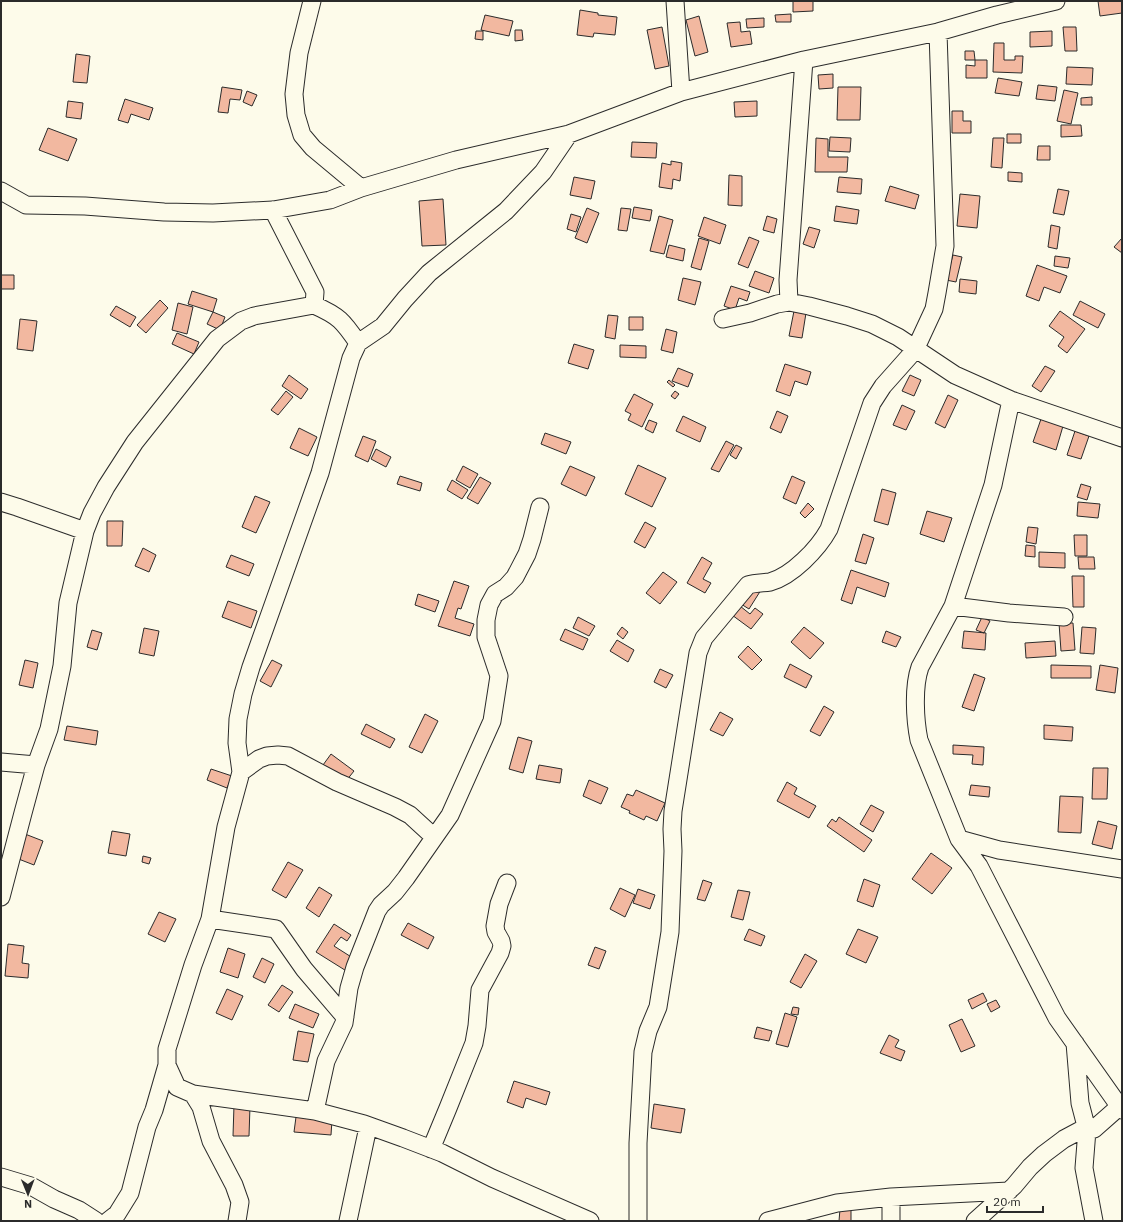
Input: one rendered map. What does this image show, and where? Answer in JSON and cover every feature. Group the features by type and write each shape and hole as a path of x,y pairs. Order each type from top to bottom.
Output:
{"street":[{"path":"312,1 299,53 294,94 296,115 302,134 313,148 362,188"},
{"path":"675,1 682,92"},
{"path":"1,191 26,205 85,206 164,212 237,213 273,210 330,200 362,188 456,160 569,134 682,92 804,60 938,32 997,15 1056,1"},
{"path":"638,1221 638,1143 643,1052 648,1031 658,1006 663,971 667,959 672,894 673,811 698,653 704,638 748,585 769,582 786,575 805,559 824,539 829,529 872,403 883,386 916,350 934,309 945,246 938,32"},
{"path":"789,302 788,280 804,60"},
{"path":"108,1221 117,1214 130,1193 147,1127 154,1110 167,1065 167,1049 193,964 210,919 226,827 242,772 237,743 238,719 243,694 258,646 320,473 351,358 358,343 383,326 429,273 506,211 543,172 569,134"},
{"path":"273,210 315,292 314,305"},
{"path":"723,319 789,302 810,306 872,324 898,337 955,375 1011,400 1122,438"},
{"path":"1,897 36,765 49,729 62,666 68,603 86,531 92,513 106,487 134,442 217,339 241,321 254,316 314,305 332,313 341,320 358,343"},
{"path":"975,1221 1009,1191 1044,1154 1064,1139 1079,1132 1094,1129 1121,1108 1057,1018 978,866 959,839 919,740 916,724 917,676 920,667 953,606 993,485 1011,400"},
{"path":"1,502 17,506 86,531"},
{"path":"315,1111 326,1061 338,1039 344,1023 349,988 355,967 377,911 406,878 450,815 492,720 499,676 486,637 486,620 489,605 495,594 506,587 515,577 527,554 540,507"},
{"path":"953,606 1064,617"},
{"path":"242,772 259,759 267,756 288,756 351,788 410,815 434,837"},
{"path":"1,762 36,765"},
{"path":"959,839 999,850 1122,869"},
{"path":"431,1149 474,1043 480,990 500,953 502,946 495,926 499,904 507,883"},
{"path":"210,919 276,929 304,969 345,1017"},
{"path":"1075,1044 1080,1103 1087,1130 1084,1168 1094,1221"},
{"path":"167,1065 177,1087 193,1094 315,1111 364,1124 431,1149 492,1178 590,1221"},
{"path":"193,1094 201,1107 211,1141 234,1186 240,1202 237,1221"},
{"path":"348,1221 368,1127 364,1124"},
{"path":"1,1177 31,1186 54,1199 79,1210 96,1221"},
{"path":"768,1221 837,1203 891,1197 1009,1191"},
{"path":"891,1197 891,1221"}],"building":[{"path":"793,1 813,1 813,11 793,12"},
{"path":"1098,1 1122,1 1122,13 1100,16"},
{"path":"580,10 598,13 598,15 617,17 615,35 594,33 593,37 577,35"},
{"path":"791,14 791,22 776,22 775,15"},
{"path":"485,15 513,21 509,36 481,30"},
{"path":"699,16 708,52 695,56 686,20"},
{"path":"764,18 764,27 747,28 746,19"},
{"path":"740,22 741,32 750,31 752,44 731,47 727,23"},
{"path":"662,27 669,66 655,69 647,30"},
{"path":"1063,27 1076,27 1077,51 1065,51"},
{"path":"515,30 522,30 523,40 515,41"},
{"path":"476,31 483,31 483,40 475,39"},
{"path":"1052,31 1052,46 1030,47 1030,32"},
{"path":"994,43 1004,43 1004,60 1015,60 1015,56 1023,56 1022,73 993,72"},
{"path":"965,51 974,51 975,60 965,60"},
{"path":"76,54 90,56 87,83 73,82"},
{"path":"975,60 987,60 987,78 966,78 966,65 975,66"},
{"path":"1067,67 1093,68 1092,85 1066,84"},
{"path":"833,74 833,88 819,89 818,75"},
{"path":"998,78 1022,82 1019,96 995,93"},
{"path":"1038,85 1057,87 1055,101 1036,99"},
{"path":"222,87 242,90 240,100 230,99 228,113 218,112"},
{"path":"838,87 861,87 860,120 837,120"},
{"path":"1064,90 1078,93 1071,124 1057,121"},
{"path":"247,91 257,95 252,106 243,102"},
{"path":"1092,97 1092,105 1081,105 1081,98"},
{"path":"125,99 153,108 149,120 131,114 128,123 118,120"},
{"path":"68,101 83,103 81,119 66,117"},
{"path":"757,101 757,116 735,117 734,102"},
{"path":"952,111 963,111 963,121 971,121 971,133 952,133"},
{"path":"1061,125 1081,125 1082,136 1061,137"},
{"path":"48,128 77,139 68,161 39,150"},
{"path":"1007,134 1021,134 1021,143 1007,143"},
{"path":"830,137 851,138 850,152 829,151"},
{"path":"816,138 828,139 828,157 848,157 847,172 815,172"},
{"path":"993,138 1004,138 1002,168 991,167"},
{"path":"632,142 657,143 656,158 631,157"},
{"path":"1038,146 1050,146 1050,160 1037,160"},
{"path":"671,161 682,163 680,181 673,179 672,189 659,187 662,163 671,165"},
{"path":"1008,172 1022,173 1022,182 1008,181"},
{"path":"729,175 742,176 742,206 728,205"},
{"path":"574,177 595,181 591,199 570,195"},
{"path":"839,177 862,179 861,194 837,192"},
{"path":"890,186 919,195 915,209 885,201"},
{"path":"1058,189 1069,191 1064,215 1053,213"},
{"path":"960,194 980,196 977,228 957,226"},
{"path":"443,199 446,245 422,246 419,201"},
{"path":"836,206 859,210 857,224 834,221"},
{"path":"634,207 652,210 650,221 632,218"},
{"path":"587,208 599,213 587,243 575,238"},
{"path":"621,208 631,209 627,231 618,230"},
{"path":"571,214 581,217 576,232 567,229"},
{"path":"659,216 673,220 664,254 650,251"},
{"path":"767,216 777,219 774,233 763,230"},
{"path":"704,217 726,225 720,244 698,236"},
{"path":"1051,225 1060,227 1057,249 1048,247"},
{"path":"809,227 820,230 814,248 803,244"},
{"path":"749,237 759,241 748,268 738,264"},
{"path":"699,238 709,241 701,270 691,267"},
{"path":"1122,238 1122,253 1114,247"},
{"path":"669,245 685,249 683,261 666,257"},
{"path":"953,255 962,257 956,282 946,280"},
{"path":"1055,256 1070,258 1068,268 1054,266"},
{"path":"1037,265 1067,276 1060,293 1044,287 1039,301 1026,296"},
{"path":"755,271 774,278 769,293 749,286"},
{"path":"1,275 14,275 14,289 1,289"},
{"path":"683,278 701,282 695,305 678,300"},
{"path":"960,279 977,281 976,294 959,292"},
{"path":"731,286 750,292 747,301 739,298 735,310 724,306"},
{"path":"192,291 217,299 213,312 188,304"},
{"path":"160,300 168,308 146,333 137,325"},
{"path":"1080,301 1105,314 1098,328 1073,315"},
{"path":"178,303 193,307 187,334 172,330"},
{"path":"116,306 136,317 130,327 110,315"},
{"path":"794,311 806,313 802,338 789,336"},
{"path":"1060,311 1085,329 1067,353 1058,346 1064,337 1049,326"},
{"path":"213,312 225,317 220,330 207,324"},
{"path":"608,315 618,316 615,339 605,337"},
{"path":"629,317 643,317 643,330 629,330"},
{"path":"20,319 37,321 33,351 17,349"},
{"path":"666,329 677,332 673,353 661,350"},
{"path":"177,333 199,342 194,354 172,344"},
{"path":"574,344 594,350 588,369 568,363"},
{"path":"620,345 646,346 646,358 620,357"},
{"path":"785,364 811,372 807,385 795,381 790,396 776,391"},
{"path":"1045,366 1055,371 1041,392 1032,386"},
{"path":"678,368 693,374 688,387 672,381"},
{"path":"289,375 308,389 301,399 282,386"},
{"path":"910,375 921,380 914,396 902,391"},
{"path":"669,380 675,385 673,387 667,382"},
{"path":"286,391 293,397 278,415 271,410"},
{"path":"675,391 679,394 675,399 671,396"},
{"path":"634,394 653,404 642,427 628,420 631,414 625,411"},
{"path":"948,395 958,400 945,428 935,423"},
{"path":"902,405 915,411 906,430 893,425"},
{"path":"777,411 788,416 781,433 770,428"},
{"path":"683,416 706,427 700,442 676,431"},
{"path":"1041,419 1063,426 1056,450 1033,442"},
{"path":"649,420 657,423 653,433 645,429"},
{"path":"299,428 317,437 308,456 290,448"},
{"path":"1075,431 1089,436 1081,459 1067,455"},
{"path":"545,433 571,442 566,454 541,444"},
{"path":"363,436 376,441 368,462 355,456"},
{"path":"726,441 734,445 719,472 711,469"},
{"path":"736,445 742,448 736,459 730,455"},
{"path":"376,449 391,457 386,467 371,459"},
{"path":"638,465 666,478 652,507 625,494"},
{"path":"463,466 478,474 470,488 456,480"},
{"path":"570,466 595,477 586,496 561,484"},
{"path":"400,476 422,483 420,491 397,484"},
{"path":"792,476 805,482 796,504 783,498"},
{"path":"480,477 491,483 478,504 467,498"},
{"path":"452,480 468,490 462,499 447,490"},
{"path":"1081,484 1091,487 1087,500 1077,497"},
{"path":"882,489 896,493 888,525 874,521"},
{"path":"255,496 270,502 256,533 242,527"},
{"path":"1078,502 1100,504 1098,518 1077,516"},
{"path":"808,503 814,509 805,518 800,513"},
{"path":"927,511 952,518 944,542 920,534"},
{"path":"107,521 123,521 122,546 107,546"},
{"path":"645,522 656,528 645,548 634,542"},
{"path":"1028,527 1038,528 1036,544 1026,542"},
{"path":"863,534 874,538 866,564 855,561"},
{"path":"1074,535 1087,535 1087,556 1075,556"},
{"path":"1026,545 1035,546 1035,557 1025,556"},
{"path":"143,548 156,555 149,572 135,566"},
{"path":"1039,552 1065,553 1065,568 1039,567"},
{"path":"231,555 254,564 249,576 226,567"},
{"path":"702,557 712,563 703,579 711,583 705,593 687,583"},
{"path":"1078,557 1094,557 1095,569 1079,569"},
{"path":"851,570 889,583 885,597 857,587 852,604 841,600"},
{"path":"663,572 677,582 660,604 646,593"},
{"path":"1072,576 1084,576 1084,607 1073,607"},
{"path":"454,581 469,586 461,609 458,608 455,618 474,624 470,636 438,626"},
{"path":"752,585 761,590 749,609 741,604"},
{"path":"418,594 439,601 435,612 415,605"},
{"path":"228,601 257,611 251,628 222,617"},
{"path":"740,606 750,614 755,608 763,614 751,629 732,615"},
{"path":"578,617 595,626 589,636 573,628"},
{"path":"982,617 990,621 984,633 976,630"},
{"path":"1059,623 1073,623 1075,650 1061,651"},
{"path":"622,627 628,632 623,639 617,634"},
{"path":"804,627 824,643 810,659 791,642"},
{"path":"1082,627 1096,628 1094,654 1080,653"},
{"path":"144,628 159,631 154,656 139,653"},
{"path":"565,629 588,639 583,650 560,640"},
{"path":"92,630 102,633 97,650 87,647"},
{"path":"886,631 901,637 896,647 882,642"},
{"path":"964,631 986,633 985,650 962,648"},
{"path":"617,640 634,650 628,662 610,651"},
{"path":"1055,641 1056,656 1026,658 1025,643"},
{"path":"748,646 762,660 752,670 738,657"},
{"path":"25,660 38,663 33,688 19,685"},
{"path":"272,660 282,665 271,687 260,681"},
{"path":"790,664 812,676 806,688 784,677"},
{"path":"1051,665 1091,666 1091,678 1051,678"},
{"path":"1100,665 1118,668 1115,693 1096,690"},
{"path":"660,669 673,675 666,688 654,682"},
{"path":"974,674 985,678 974,711 962,707"},
{"path":"824,706 834,712 820,736 810,731"},
{"path":"720,712 733,719 723,736 710,730"},
{"path":"425,714 438,721 422,753 409,747"},
{"path":"366,724 395,739 390,748 361,734"},
{"path":"1044,725 1073,727 1072,741 1044,739"},
{"path":"67,726 98,731 96,745 64,740"},
{"path":"518,737 532,741 523,773 509,769"},
{"path":"953,745 984,747 983,765 972,764 973,755 953,754"},
{"path":"331,754 354,771 346,781 323,765"},
{"path":"539,765 562,769 560,783 536,779"},
{"path":"1093,768 1108,768 1107,799 1092,799"},
{"path":"211,769 232,776 227,788 207,780"},
{"path":"589,780 608,788 601,804 583,796"},
{"path":"787,782 797,788 794,794 816,806 809,818 777,801"},
{"path":"971,785 990,787 989,797 969,795"},
{"path":"636,790 665,803 657,821 646,816 644,820 629,813 630,811 621,807 627,794 633,796"},
{"path":"1060,796 1083,797 1081,833 1058,832"},
{"path":"871,805 884,812 873,832 860,824"},
{"path":"839,817 872,840 864,852 827,826 832,819 836,822"},
{"path":"1098,821 1117,826 1112,849 1092,844"},
{"path":"112,831 130,834 126,856 108,853"},
{"path":"25,834 43,841 34,865 16,858"},
{"path":"931,853 952,868 932,894 912,879"},
{"path":"143,856 151,858 149,864 142,862"},
{"path":"288,862 303,870 286,898 272,890"},
{"path":"864,879 880,885 873,907 857,901"},
{"path":"703,880 712,883 705,901 697,899"},
{"path":"319,887 332,895 319,917 306,908"},
{"path":"620,888 635,895 625,917 610,909"},
{"path":"638,889 655,895 650,909 633,903"},
{"path":"738,890 750,892 743,920 731,917"},
{"path":"159,912 176,919 165,942 148,934"},
{"path":"408,923 434,937 428,949 401,935"},
{"path":"334,924 351,935 347,941 341,937 334,946 356,960 348,972 316,952"},
{"path":"749,929 765,936 761,946 744,940"},
{"path":"858,929 878,937 866,963 846,954"},
{"path":"8,944 24,946 22,963 29,964 28,978 5,976"},
{"path":"595,947 606,951 599,969 588,965"},
{"path":"228,948 245,954 238,978 220,972"},
{"path":"805,954 817,961 801,988 790,982"},
{"path":"262,958 274,964 265,983 253,977"},
{"path":"282,985 293,992 279,1012 268,1005"},
{"path":"227,989 243,996 232,1020 216,1013"},
{"path":"983,993 987,1001 972,1009 968,1000"},
{"path":"996,1000 1000,1007 991,1012 987,1004"},
{"path":"295,1004 319,1014 313,1028 289,1018"},
{"path":"793,1007 799,1008 798,1015 791,1014"},
{"path":"785,1013 797,1017 788,1047 776,1044"},
{"path":"962,1019 975,1046 961,1052 949,1025"},
{"path":"757,1027 772,1031 769,1041 754,1038"},
{"path":"298,1031 314,1034 308,1062 293,1060"},
{"path":"889,1035 899,1040 895,1047 905,1051 901,1061 880,1053"},
{"path":"514,1081 550,1092 546,1105 526,1098 523,1108 507,1102"},
{"path":"654,1104 685,1109 681,1133 651,1128"},
{"path":"234,1105 250,1106 249,1136 233,1136"},
{"path":"296,1117 332,1120 331,1135 294,1132"},
{"path":"840,1209 851,1210 851,1221 839,1221"}]}
